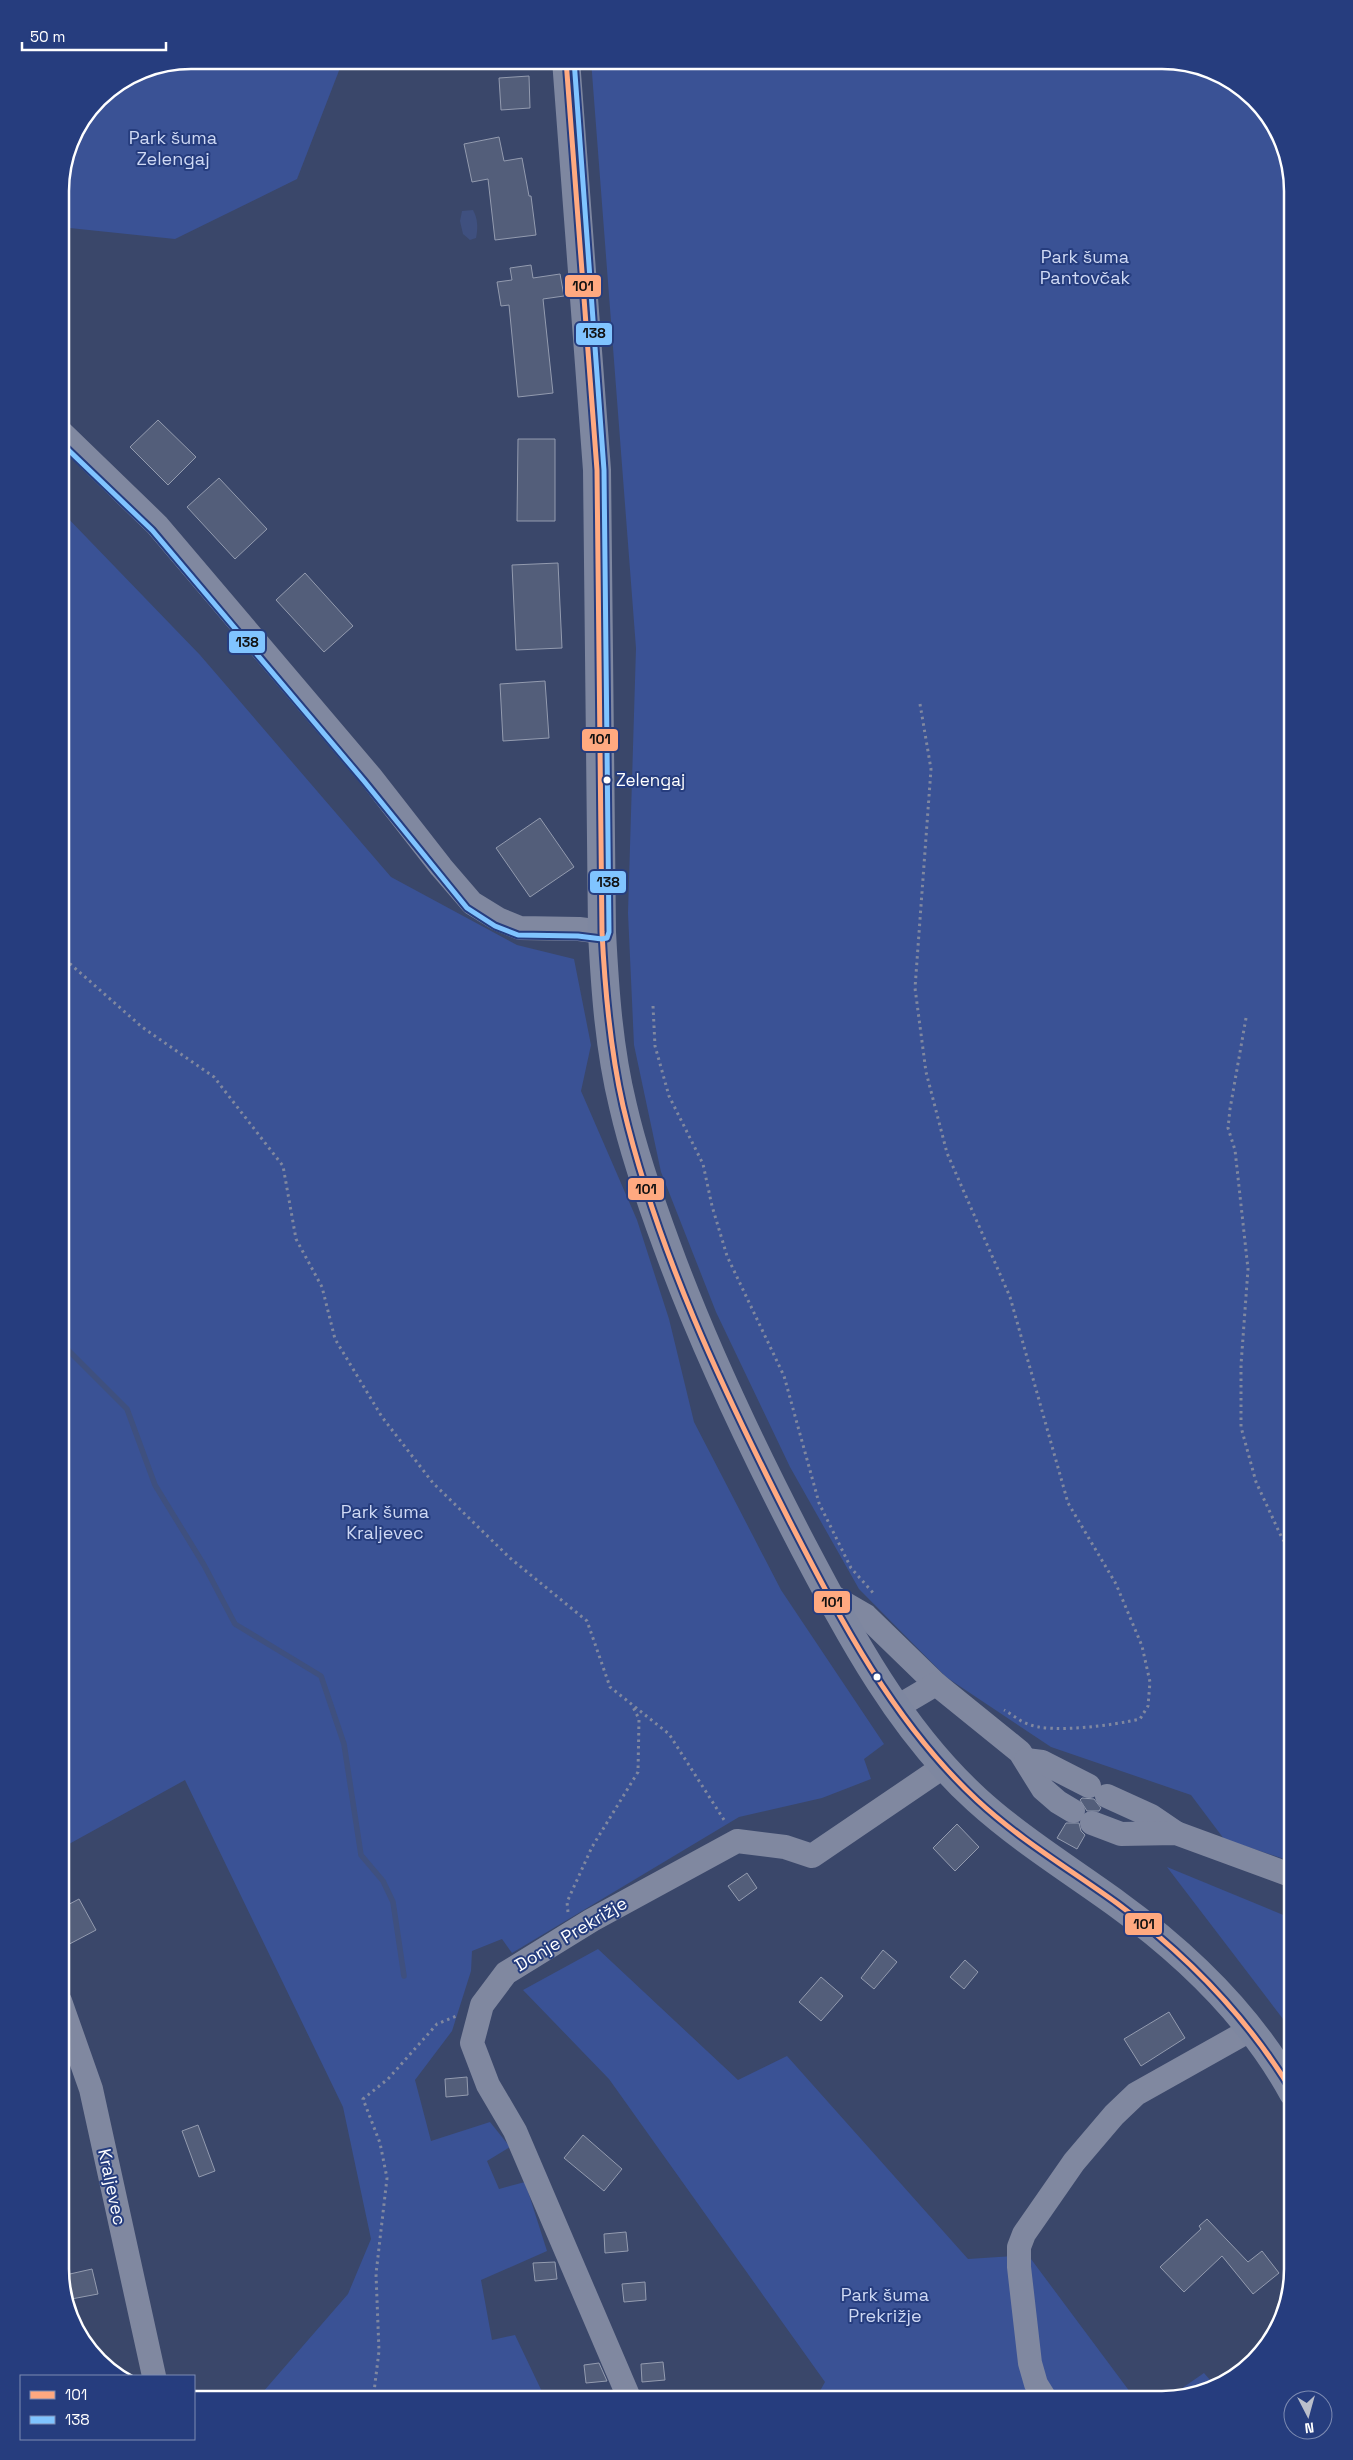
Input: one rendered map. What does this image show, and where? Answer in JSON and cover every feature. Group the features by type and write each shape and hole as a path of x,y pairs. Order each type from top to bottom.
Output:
{"main road":[{"path":"567,69 597,470 602,932 605,993 612,1053 622,1106 649,1196 712,1360 734,1410 828,1594 897,1707 943,1768 978,1801 1029,1842 1119,1906 1173,1948 1229,2004 1264,2047 1284,2079"}],"street":[{"path":"69,440 157,525 364,768 441,867 472,903 498,919 520,928 579,929 602,932"},
{"path":"828,1594 866,1616 936,1684 1005,1739 1026,1760 1043,1789 1058,1802 1083,1817 1121,1834 1176,1833"},
{"path":"897,1707 936,1684"},
{"path":"1026,1760 1042,1762 1151,1816 1176,1833 1284,1873"},
{"path":"737,1841 786,1847 812,1856 943,1768"},
{"name":"Donje Prekrižje","path":"626,2391 514,2131 488,2085 472,2043 482,2004 506,1972 569,1934 737,1841"},
{"name":"Kraljevec","path":"69,2026 92,2090 154,2375"},
{"path":"1040,2391 1036,2384 1030,2363 1019,2267 1019,2248 1024,2234 1074,2162 1114,2115 1136,2094 1250,2030"}],"path":[{"path":"920,704 931,770 915,988 926,1072 947,1153 1010,1296 1068,1503 1116,1584 1142,1646 1150,1682 1148,1706 1140,1719 1117,1725 1064,1729 1029,1725 1004,1709"},
{"path":"69,963 142,1027 214,1077 283,1166 296,1239 322,1287 335,1339 382,1417 433,1483 510,1558 586,1621 610,1687 669,1734 737,1841"},
{"path":"653,1006 655,1046 668,1096 703,1164 712,1206 727,1256 784,1376 819,1503 851,1568 877,1598"},
{"path":"1246,1018 1228,1128 1235,1150 1248,1269 1241,1366 1241,1427 1256,1482 1284,1541"},
{"path":"569,1934 567,1902 592,1847 638,1772 639,1719 632,1704"},
{"path":"374,2391 379,2351 376,2274 387,2178 380,2143 362,2099 388,2079 437,2024 482,2004"}],"green space":[{"name":"Park šuma Zelengaj","path":"340,69 297,179 175,239 69,228 69,182 73,159 81,137 99,110 123,89 137,81 151,75 174,70"},
{"name":"Park šuma Pantovčak","path":"592,69 1171,69 1202,75 1216,81 1230,89 1254,110 1264,123 1275,144 1282,167 1284,182 1284,1859 1224,1839 1191,1795 1051,1747 946,1677 859,1589 790,1467 716,1312 661,1172 634,1045 628,913 636,648"},
{"name":"Park šuma Kraljevec","path":"69,519 200,655 391,877 517,945 574,959 591,1045 581,1091 637,1220 669,1319 694,1422 781,1590 884,1744 864,1759 871,1779 822,1798 739,1817 512,1953 502,1939 472,1951 471,1971 452,2031 415,2080 431,2141 490,2122 510,2147 487,2161 499,2189 525,2182 547,2251 481,2280 492,2340 515,2335 542,2391 264,2391 348,2294 371,2239 343,2107 185,1780 69,1844"},
{"path":"1167,1867 1284,1915 1284,2020"},
{"name":"Park šuma Prekrižje","path":"598,1949 738,2080 787,2056 968,2259 1028,2255 1129,2391 820,2391 825,2382 609,2079 523,1990"},
{"path":"1204,2373 1211,2381 1202,2385 1180,2390"}],"shaded area":[{"path":"473,210 477,220 477,231 476,238 470,240 463,234 460,221 462,211"}],"building":[{"path":"529,76 530,108 501,110 499,78"},
{"path":"499,137 504,161 522,158 529,196 531,196 536,235 495,240 488,179 472,182 464,144"},
{"path":"531,265 533,278 560,274 564,296 543,299 553,393 518,397 509,305 501,306 497,282 512,280 510,268"},
{"path":"158,420 196,457 168,485 130,447"},
{"path":"518,439 555,439 555,521 517,521"},
{"path":"219,478 267,529 235,559 187,507"},
{"path":"558,563 562,648 516,650 512,565"},
{"path":"305,573 353,626 324,652 276,600"},
{"path":"545,681 549,738 503,741 500,684"},
{"path":"540,818 574,867 530,897 496,848"},
{"path":"1082,1798 1094,1799 1101,1808 1099,1811 1087,1811 1080,1800"},
{"path":"1066,1823 1079,1823 1081,1831 1085,1835 1077,1849 1057,1838"},
{"path":"957,1824 979,1847 955,1871 933,1848"},
{"path":"747,1873 757,1888 739,1901 728,1886"},
{"path":"79,1899 96,1930 69,1944 69,1904"},
{"path":"883,1950 897,1962 874,1989 861,1978"},
{"path":"965,1960 978,1972 964,1989 950,1977"},
{"path":"821,1977 843,1996 821,2021 799,2002"},
{"path":"1169,2012 1185,2038 1141,2066 1124,2039"},
{"path":"467,2077 468,2095 446,2097 445,2079"},
{"path":"198,2125 215,2171 199,2177 182,2131"},
{"path":"583,2135 622,2169 604,2191 564,2158"},
{"path":"1207,2219 1248,2262 1262,2251 1279,2273 1253,2294 1222,2256 1184,2292 1160,2267 1201,2229 1199,2226"},
{"path":"626,2232 628,2251 605,2253 604,2234"},
{"path":"555,2262 557,2279 535,2281 533,2263"},
{"path":"92,2269 98,2294 72,2299 69,2274"},
{"path":"645,2282 646,2300 624,2302 622,2284"},
{"path":"663,2362 665,2380 642,2382 641,2364"},
{"path":"599,2363 607,2381 586,2383 584,2365"}],"waterway":[{"path":"69,1351 127,1409 155,1485 204,1565 235,1624 321,1676 344,1744 361,1855 383,1881 393,1902 404,1976"}],"transit line":[{"name":"101","path":"567,69 597,470 602,932 605,976 611,1041 618,1085 637,1160 654,1214 694,1319 740,1422 829,1596 895,1704 947,1770 993,1815 1028,1842 1118,1904 1169,1945 1192,1967 1215,1990 1257,2039 1284,2079"},
{"name":"138","path":"69,451 152,530 364,781 467,908 495,926 518,935 607,938 609,932 604,470 575,69"}],"place":[{"name":"Zelengaj","path":"607,780"}]}
